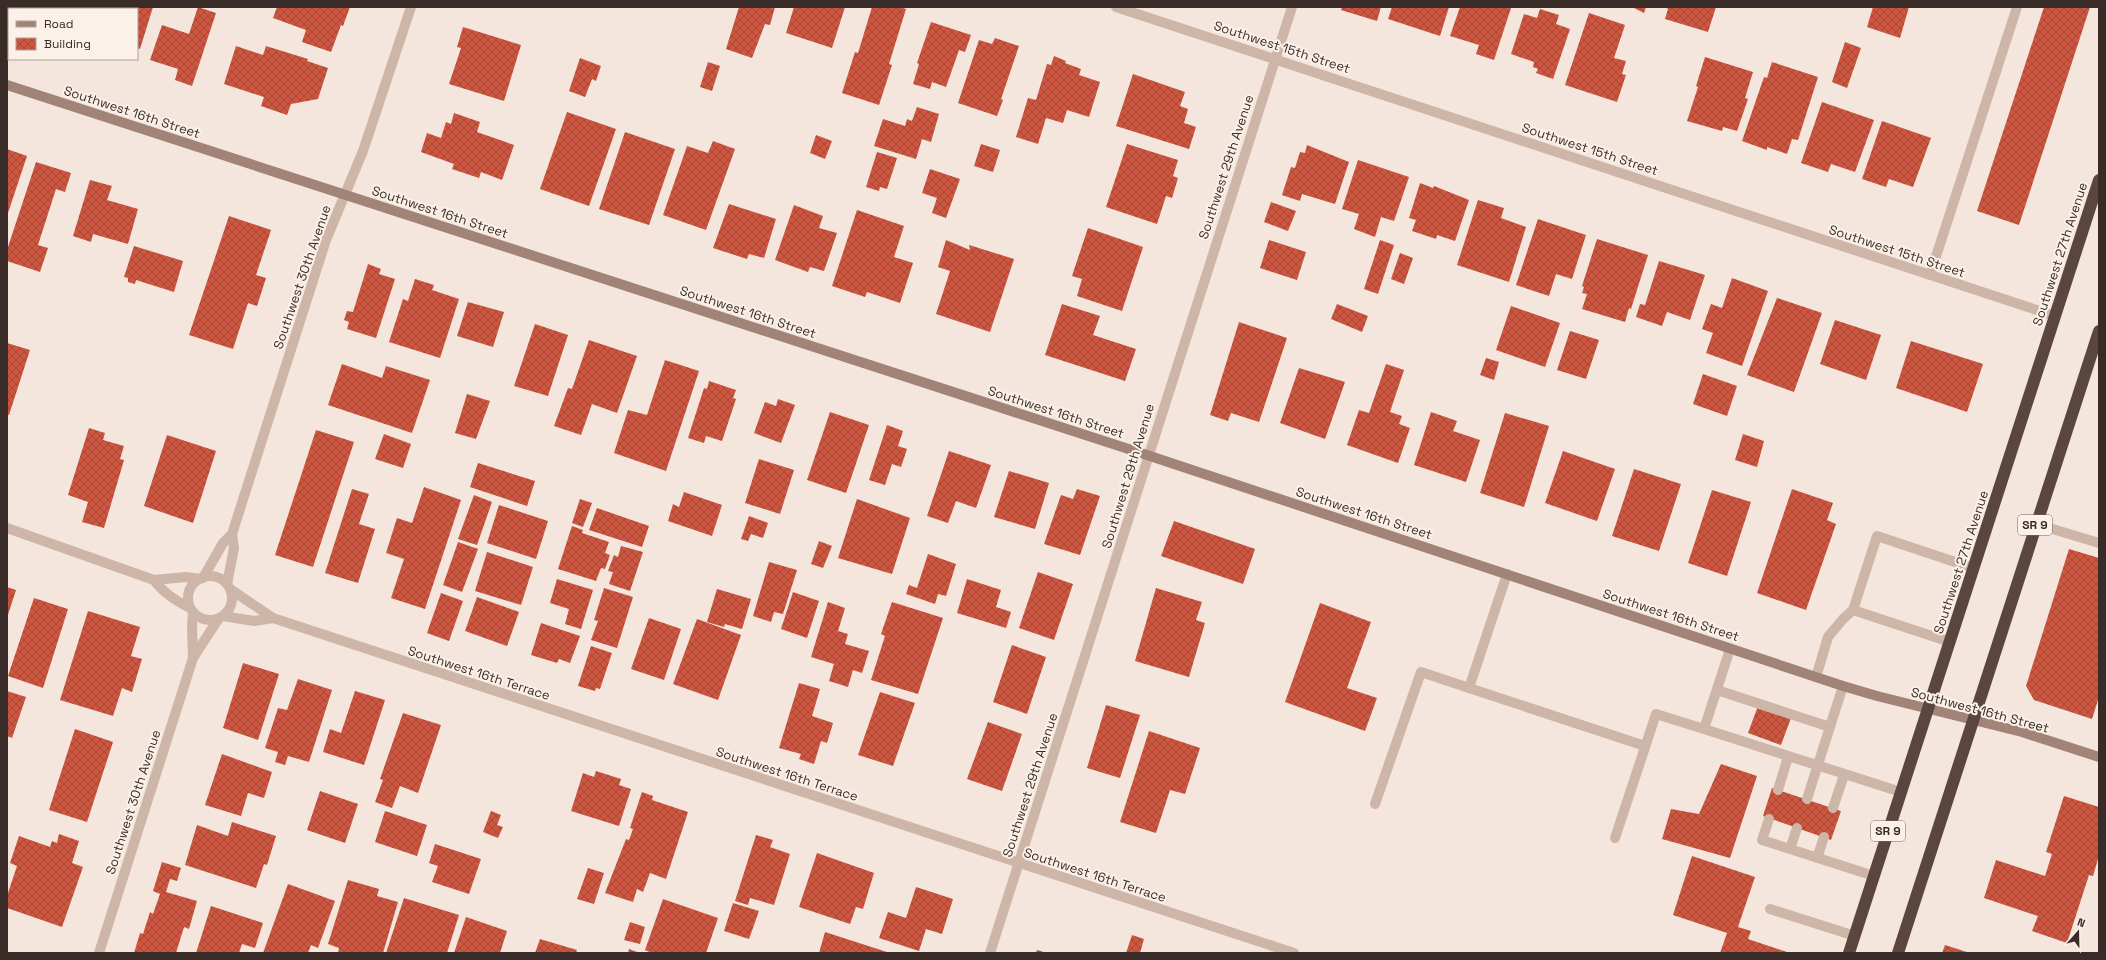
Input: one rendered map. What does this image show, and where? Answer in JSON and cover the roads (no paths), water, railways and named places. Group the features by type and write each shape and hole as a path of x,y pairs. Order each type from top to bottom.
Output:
{"highway":[{"name":"Southwest 27th Avenue","path":"1849,953 2099,180"},
{"name":"SR 9","path":"1898,953 2099,331"}],"street":[{"name":"Southwest 30th Avenue","path":"228,587 234,548 232,534 326,240 363,151 411,7"},
{"name":"Southwest 15th Street","path":"1116,7 2055,316"},
{"name":"Southwest 29th Avenue","path":"990,953 1147,455 1292,7"},
{"path":"1930,275 2017,7"},
{"name":"Southwest 16th Street","path":"7,85 1147,455 1843,686 2022,732 2099,757"},
{"path":"2036,524 2099,543"},
{"path":"7,528 154,580 186,577 202,579 216,578 228,587 232,596 231,604 221,617 205,619 177,602 160,589 154,580"},
{"name":"Southwest 30th Avenue","path":"202,579 223,543 232,534"},
{"path":"1816,677 1828,637 1843,619 1853,610 1877,536 1973,568"},
{"path":"1469,688 1507,574"},
{"path":"192,610 188,595 194,583 202,579"},
{"name":"Southwest 16th Terrace","path":"228,587 273,618 1294,953"},
{"name":"Southwest 30th Avenue","path":"192,610 193,658"},
{"path":"1853,610 1950,642"},
{"name":"Southwest 30th Avenue","path":"99,953 193,658 221,617"},
{"name":"Southwest 16th Terrace","path":"221,617 254,621 273,618"},
{"path":"1704,729 1730,649"},
{"path":"1375,804 1422,672 1645,746"},
{"path":"1807,799 1843,686"},
{"path":"1717,690 1830,727"},
{"path":"1615,838 1656,714 1901,792"},
{"path":"1778,790 1788,757"},
{"path":"1833,808 1844,775"},
{"path":"1769,819 1762,840 1874,876"},
{"path":"1790,849 1797,828"},
{"path":"1817,858 1824,837"},
{"path":"1770,909 1854,936"}]}
